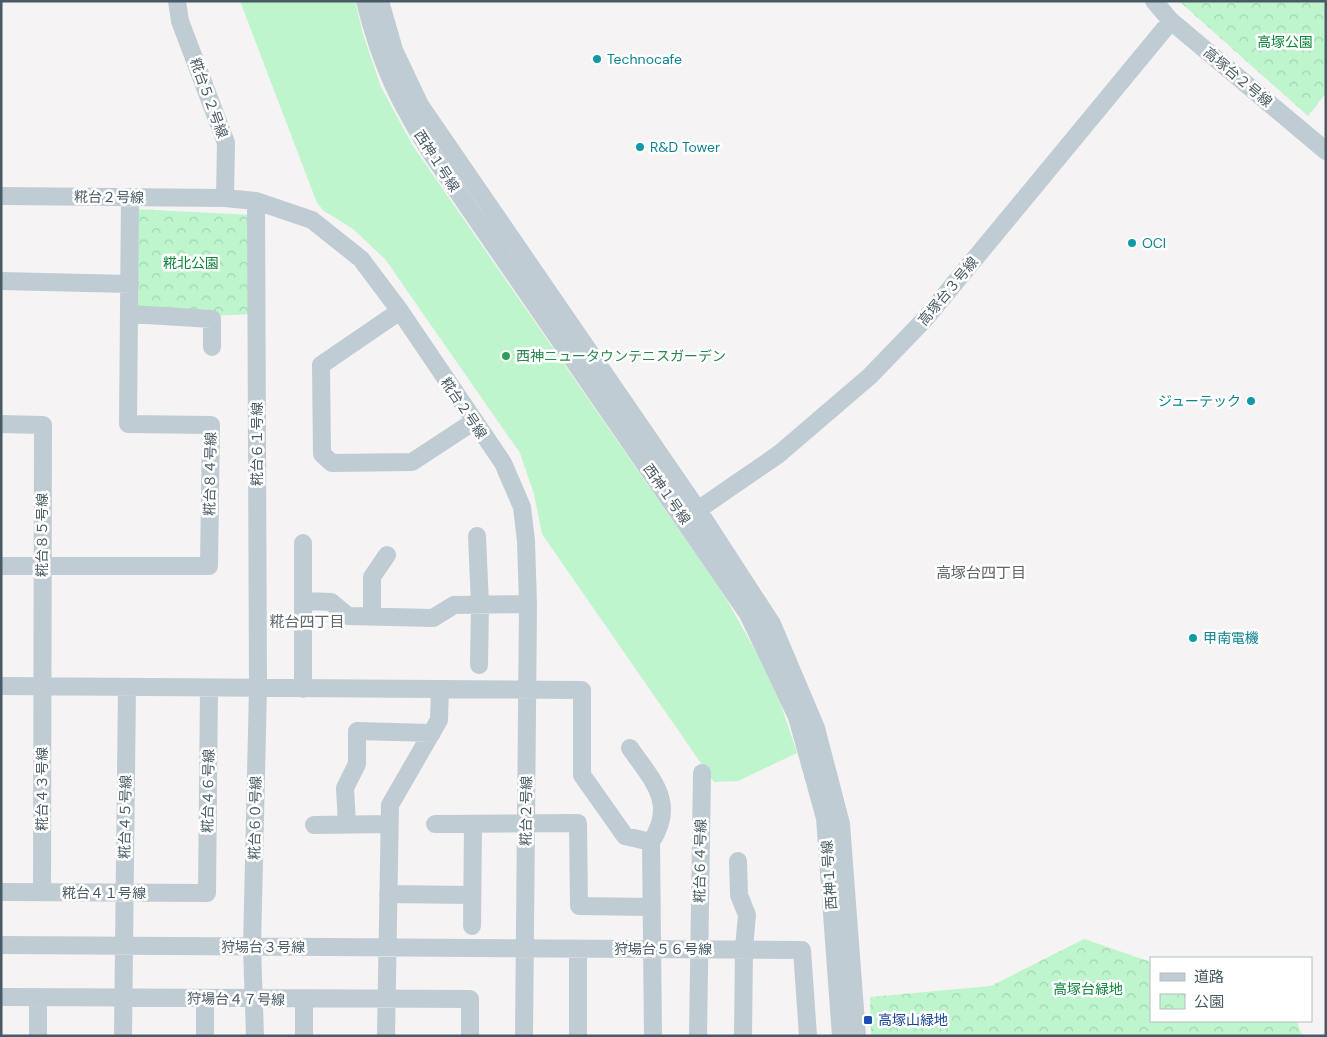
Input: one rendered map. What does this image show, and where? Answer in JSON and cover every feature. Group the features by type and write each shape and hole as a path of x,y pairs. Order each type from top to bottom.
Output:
{"street":[{"name":"糀台５２号線","path":"177,1 180,21 226,143 225,198"},
{"name":"西神１号線","path":"365,1 382,61 408,116 433,156 691,515 772,624 816,728 841,824 857,1036"},
{"name":"西神１号線","path":"380,1 394,50 420,105 691,515 748,614 797,717 825,818 840,1036"},
{"name":"高塚台２号線","path":"1154,1 1171,21 1326,151"},
{"name":"高塚台３号線","path":"691,515 779,454 870,376 925,319 1171,21"},
{"name":"糀台２号線","path":"1,196 225,198 256,200 312,220 361,259 400,311 503,463 522,507 526,541 528,604 524,1036"},
{"name":"糀台８４号線","path":"1,566 209,566 211,425 128,424 130,197"},
{"name":"糀台６１号線","path":"256,200 258,688"},
{"path":"1,281 130,284"},
{"path":"400,311 321,365 322,454 332,463 412,462 474,422"},
{"path":"130,314 212,319 212,347"},
{"name":"糀台８５号線","path":"1,424 43,425 42,686"},
{"path":"477,536 480,604 479,664"},
{"path":"303,543 303,688"},
{"path":"372,616 372,577 387,555"},
{"path":"303,601 332,602 348,616 433,618 454,604 528,604"},
{"path":"1,686 582,690 582,775 625,836 651,842"},
{"name":"糀台４３号線","path":"42,686 42,892"},
{"name":"糀台４５号線","path":"123,1036 127,687"},
{"name":"糀台４６号線","path":"207,893 209,688"},
{"name":"糀台６０号線","path":"255,1036 252,947 258,688"},
{"path":"386,1036 388,824 390,805 439,720 440,689"},
{"path":"347,824 345,788 357,764 357,731 432,733"},
{"path":"630,748 661,793 661,827 651,842 652,1036"},
{"name":"糀台６４号線","path":"698,1036 702,773"},
{"path":"435,824 526,825 578,823 579,906 652,908"},
{"path":"314,825 388,824"},
{"path":"472,926 473,824"},
{"path":"738,861 739,895 748,914 744,948 744,1036"},
{"name":"糀台４１号線","path":"1,892 207,893"},
{"path":"388,894 472,895"},
{"name":"狩場台３号線","path":"1,945 524,949"},
{"name":"狩場台５６号線","path":"524,949 744,948 802,950 808,1036"},
{"path":"578,949 578,1036"},
{"name":"狩場台４７号線","path":"1,997 470,999 470,1036"},
{"path":"38,997 38,1036"},
{"path":"205,998 205,1036"},
{"path":"304,999 304,1036"}],"green space":[{"name":"西神ニュータウンテニスガーデン","path":"240,1 355,1 363,34 381,87 413,146 724,595 755,650 781,705 797,753 738,781 714,782 542,534 534,494 520,453 385,259 353,229 324,211 317,203"},
{"name":"高塚公園","path":"1179,1 1326,1 1326,93 1308,116"},
{"name":"糀北公園","path":"136,209 251,215 252,314 212,316 136,312"},
{"name":"高塚台緑地","path":"1084,939 1150,962 1150,1022 1297,1022 1302,1036 871,1036 870,997 991,986"}],"place":[{"name":"Technocafe","path":"597,59"},
{"name":"R&D Tower","path":"640,147"},
{"name":"OCI","path":"1132,243"},
{"name":"西神ニュータウンテニスガーデン","path":"506,356"},
{"name":"ジューテック","path":"1251,401"},
{"name":"甲南電機","path":"1193,638"},
{"name":"高塚山緑地","path":"868,1020"}],"district":[{"name":"高塚台四丁目","path":"981,573"},
{"name":"糀台四丁目","path":"307,622"}]}
